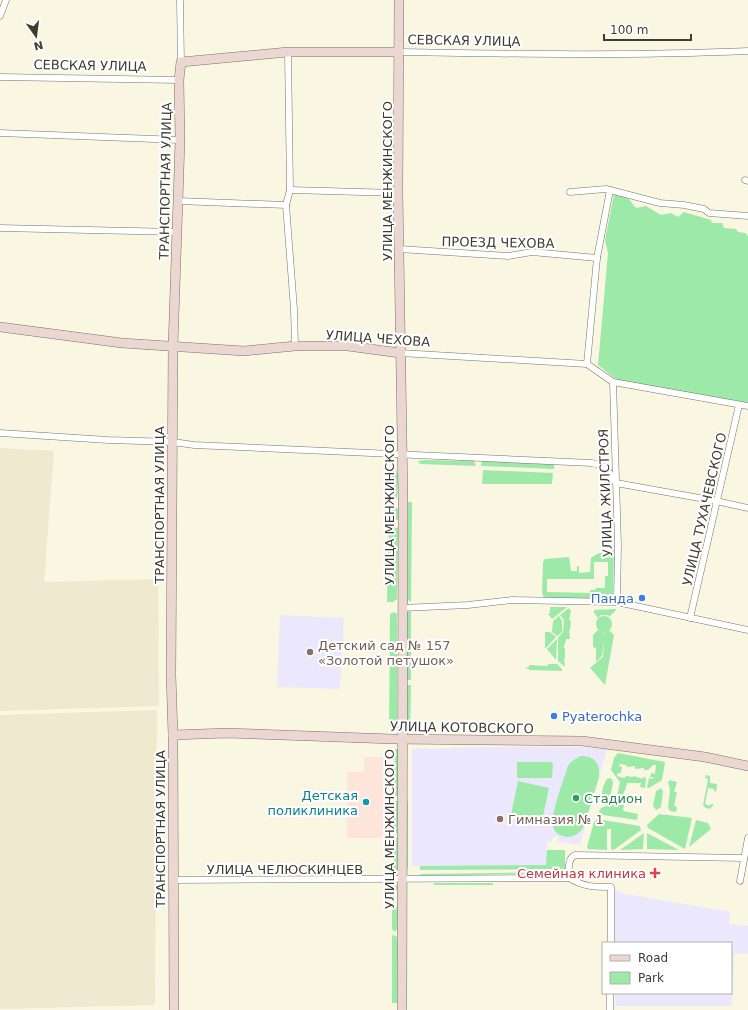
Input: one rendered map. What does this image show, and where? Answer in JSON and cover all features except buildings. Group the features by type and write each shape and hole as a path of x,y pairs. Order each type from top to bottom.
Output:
{"street":[{"path":"0,16 6,0"},
{"name":"ТРАНСПОРТНАЯ УЛИЦА","path":"174,1010 173,735 171,675 173,346 180,140 180,0"},
{"name":"УЛИЦА МЕНЖИНСКОГО","path":"399,0 400,52 398,193 402,455 402,1010"},
{"name":"СЕВСКАЯ УЛИЦА","path":"181,62 288,52 607,54 748,51"},
{"path":"288,52 290,190 286,205 294,308 295,346"},
{"name":"СЕВСКАЯ УЛИЦА","path":"0,77 179,80"},
{"path":"0,133 180,140"},
{"path":"570,192 606,189 660,203 684,205 704,209 709,213 748,216"},
{"path":"290,190 398,193"},
{"path":"610,190 597,258 587,364 613,382 748,406"},
{"path":"178,201 286,205"},
{"path":"0,228 177,232"},
{"name":"ПРОЕЗД ЧЕХОВА","path":"399,249 508,256 532,252 597,258"},
{"name":"УЛИЦА ЧЕХОВА","path":"0,327 122,343 244,351 295,346 348,346 400,354 587,364"},
{"name":"УЛИЦА ЖИЛСТРОЯ","path":"613,382 618,545 617,602"},
{"name":"УЛИЦА ТУХАЧЕВСКОГО","path":"690,618 739,405"},
{"path":"0,433 108,440 173,442 194,445 592,463 606,467 616,483 748,508"},
{"path":"402,608 468,605 512,600 617,602 748,630"},
{"name":"УЛИЦА КОТОВСКОГО","path":"173,735 227,734 402,739 596,742 705,757 748,766"},
{"path":"740,881 748,838"},
{"path":"569,878 569,860 575,855 744,858"},
{"name":"УЛИЦА ЧЕЛЮСКИНЦЕВ","path":"174,880 569,878 578,884 589,887 611,887 611,942"},
{"path":"610,994 610,1010"}],"shaded area":[{"path":"0,448 54,451 44,582 158,579 159,706 0,711"},
{"name":"Детский сад № 157 «Золотой петушок»","path":"280,615 344,618 340,689 277,687"},
{"path":"157,710 155,1005 0,1009 0,715"},
{"name":"Гимназия № 1","path":"580,747 607,749 580,845 558,842 558,837 552,837 552,842 547,841 547,865 412,866 412,749"},
{"path":"364,757 388,757 389,838 347,838 347,772 364,772"},
{"path":"615,890 627,894 730,912 729,924 748,926 748,954 734,954 732,1006 615,1006 615,994 732,994 732,942 615,942"}],"green space":[{"path":"614,194 628,198 636,208 646,206 661,215 671,213 678,217 684,212 711,220 712,223 722,223 724,228 736,229 738,232 745,233 748,236 748,404 617,380 598,365 608,253 605,240"},
{"path":"418,461 474,461 476,466 420,464"},
{"path":"482,461 554,463 554,469 481,466"},
{"path":"394,470 398,474 397,498 395,500 390,500 390,479"},
{"path":"483,470 553,473 552,484 482,484"},
{"path":"408,502 412,502 411,602 406,598"},
{"path":"389,506 396,507 398,509 398,520 392,520 392,527 398,528 397,599 393,602 387,602"},
{"path":"614,549 613,594 611,598 546,598 543,596 543,562 545,559 569,557 571,571 577,571 577,566 579,566 579,573 590,572 591,558 597,554","holes":["594,562 608,562 608,576 605,576 605,588 596,588 595,590 590,590 590,593 547,592 547,579 594,579"]},
{"path":"550,607 567,607 552,619 548,614 550,613"},
{"path":"569,608 571,611 569,620 571,621 569,630 570,639 566,639 564,645 565,667 558,661 558,638 563,632 564,620 560,615"},
{"path":"617,609 609,617 608,615 601,615 598,618 594,613 594,610"},
{"path":"411,610 411,680 406,680 407,613"},
{"path":"394,612 397,614 397,726 389,725 390,614"},
{"path":"559,616 562,621 562,632 557,636 552,632 553,621"},
{"path":"604,616 611,621 612,624 607,631 604,632 597,627 596,624 601,617"},
{"path":"598,630 603,632 604,636 604,632 609,630 614,635 605,685 590,668 603,657 604,639 602,656 596,662 596,648 593,647 593,635"},
{"path":"545,632 550,632 556,637 546,648 545,648"},
{"path":"557,639 556,660 547,649"},
{"path":"548,664 557,664 562,671 529,670 526,668 529,667 529,665 548,666"},
{"path":"406,685 411,685 410,733 406,733"},
{"path":"395,749 398,749 398,796 394,796"},
{"path":"618,753 665,762 662,780 649,788 647,788 649,778 654,778 650,777 651,773 655,774 656,765 653,765 648,770 644,770 644,768 635,769 635,766 627,767 626,765 620,764 619,766 622,767 621,773 618,773 617,776 624,778 626,776 634,776 642,779 643,777 646,778 645,788 640,787 641,783 627,783 624,791 623,796 625,797 623,811 638,814 637,820 603,815 599,812 601,808 616,802 620,782 611,770 614,758"},
{"name":"Стадион","path":"580,756 589,757 596,761 599,768 599,777 584,826 577,834 567,837 560,835 555,831 553,826 554,814 568,766"},
{"path":"517,762 551,762 553,764 552,778 517,778"},
{"path":"706,775 710,776 710,783 717,784 716,792 714,789 708,788 705,804 710,806 711,804 714,804 710,809 703,806 708,779 705,778"},
{"path":"607,779 612,779 613,783 610,798 603,803 603,787"},
{"path":"670,780 677,782 674,792 677,792 674,806 677,807 676,812 670,811 668,808 670,790 668,782"},
{"path":"518,781 549,788 542,821 511,815"},
{"path":"661,788 663,791 661,807 656,810 653,806 656,791"},
{"path":"394,801 398,801 397,833 394,833"},
{"path":"405,801 408,801 408,869 405,869"},
{"path":"659,814 692,818 685,849 648,828 647,825"},
{"path":"597,819 640,826 641,830 615,849 611,850 611,829 607,829 607,850 588,849 587,847 594,822"},
{"path":"696,820 708,823 711,829 689,847"},
{"path":"644,833 643,849 620,850"},
{"path":"647,833 679,850 647,849"},
{"path":"394,838 397,838 397,870 394,870"},
{"path":"547,850 565,850 565,869 420,870 420,866 546,865"},
{"path":"564,872 560,874 420,876 420,874"},
{"path":"434,883 493,883 493,885 434,885"},
{"path":"395,884 397,886 397,890 394,891 394,907 397,907 397,929 395,932 392,929 392,887"},
{"path":"392,935 396,936 397,939 397,1003 392,1003"}],"place":[{"name":"Панда","path":"642,598"},
{"name":"Детский сад № 157 «Золотой петушок»","path":"310,652"},
{"name":"Pyaterochka","path":"554,716"},
{"name":"Стадион","path":"576,798"},
{"name":"Детская поликлиника","path":"366,802"},
{"name":"Гимназия № 1","path":"500,819"},
{"name":"Семейная клиника","path":"655,873"}]}
